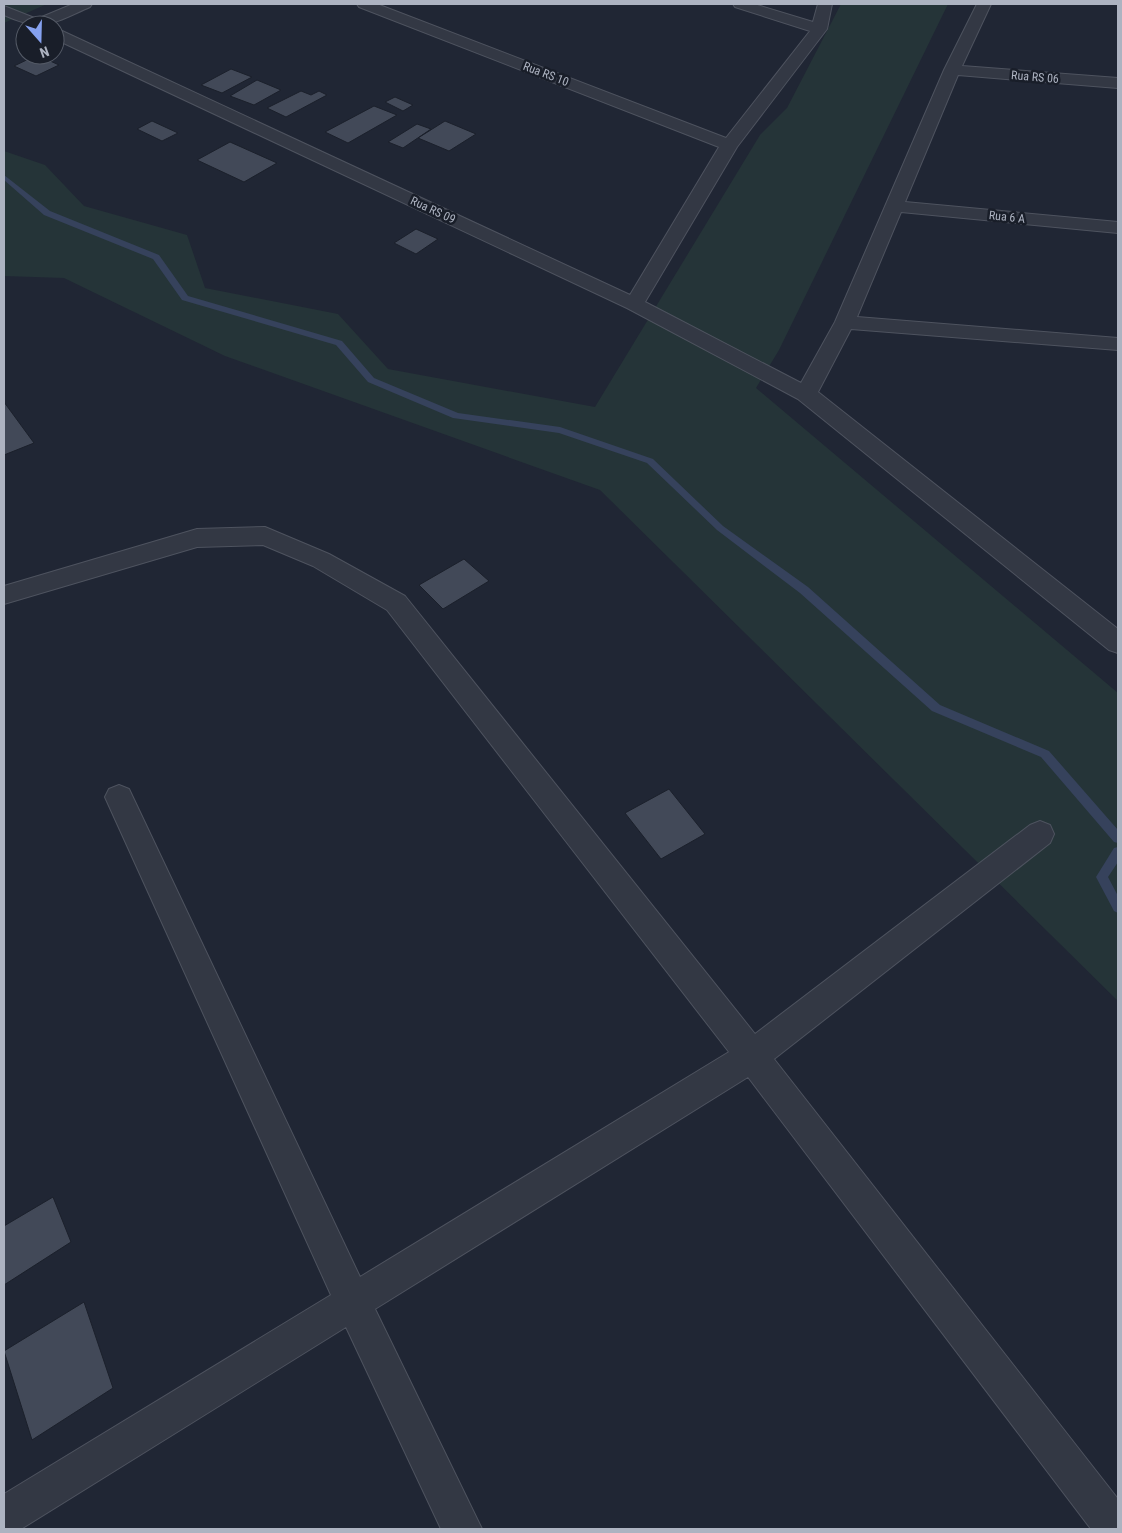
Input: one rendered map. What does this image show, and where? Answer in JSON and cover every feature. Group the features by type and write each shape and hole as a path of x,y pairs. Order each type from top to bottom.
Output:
{"street":[{"path":"60,15 85,4"},
{"name":"Rua RS 10","path":"364,4 729,145"},
{"path":"740,4 819,29"},
{"path":"634,304 729,145 819,29 825,4"},
{"path":"806,394 845,322 952,70 984,4"},
{"name":"Rua RS 09","path":"65,38 634,304 806,394 1118,644"},
{"name":"Rua RS 06","path":"952,70 1118,83"},
{"name":"Rua 6 A","path":"895,206 1118,228"},
{"path":"845,322 1118,344"},
{"path":"4,595 197,538 264,536 321,560 396,603 752,1056 1116,1529"},
{"path":"119,798 353,1303 462,1529"},
{"path":"4,1517 752,1056 1040,834"}],"shaded area":[{"path":"4,4 47,4 22,15 15,15 15,18 4,23"},
{"path":"841,4 948,4 779,350 756,388 1118,693 1118,1001 600,490 225,356 64,278 4,276 4,151 45,165 84,206 187,235 205,288 338,314 388,369 595,407 760,135 787,108"}],"building":[{"path":"16,65 59,65 36,76 14,66"},
{"path":"231,69 252,77 222,93 201,85"},
{"path":"257,80 281,90 254,105 230,96"},
{"path":"301,91 311,95 319,91 327,95 286,117 267,108"},
{"path":"395,97 413,105 403,111 385,102"},
{"path":"374,106 397,115 348,143 325,132"},
{"path":"152,121 178,133 162,141 137,129"},
{"path":"445,121 476,134 449,151 418,138"},
{"path":"417,124 431,129 403,148 388,142"},
{"path":"230,142 277,163 244,182 197,160"},
{"path":"416,229 438,239 416,254 394,243"},
{"path":"4,402 34,443 4,455"},
{"path":"464,559 489,581 443,609 419,585"},
{"path":"669,789 705,834 661,859 625,813"},
{"path":"53,1197 71,1242 4,1285 4,1226"},
{"path":"84,1302 113,1388 32,1440 4,1351"}],"waterway":[{"path":"4,177 47,213 156,257 185,298 339,343 371,380 456,416 560,430 650,461 720,528 804,590 936,708 1045,754 1118,838"},
{"path":"1118,852 1102,877 1118,907"}]}
